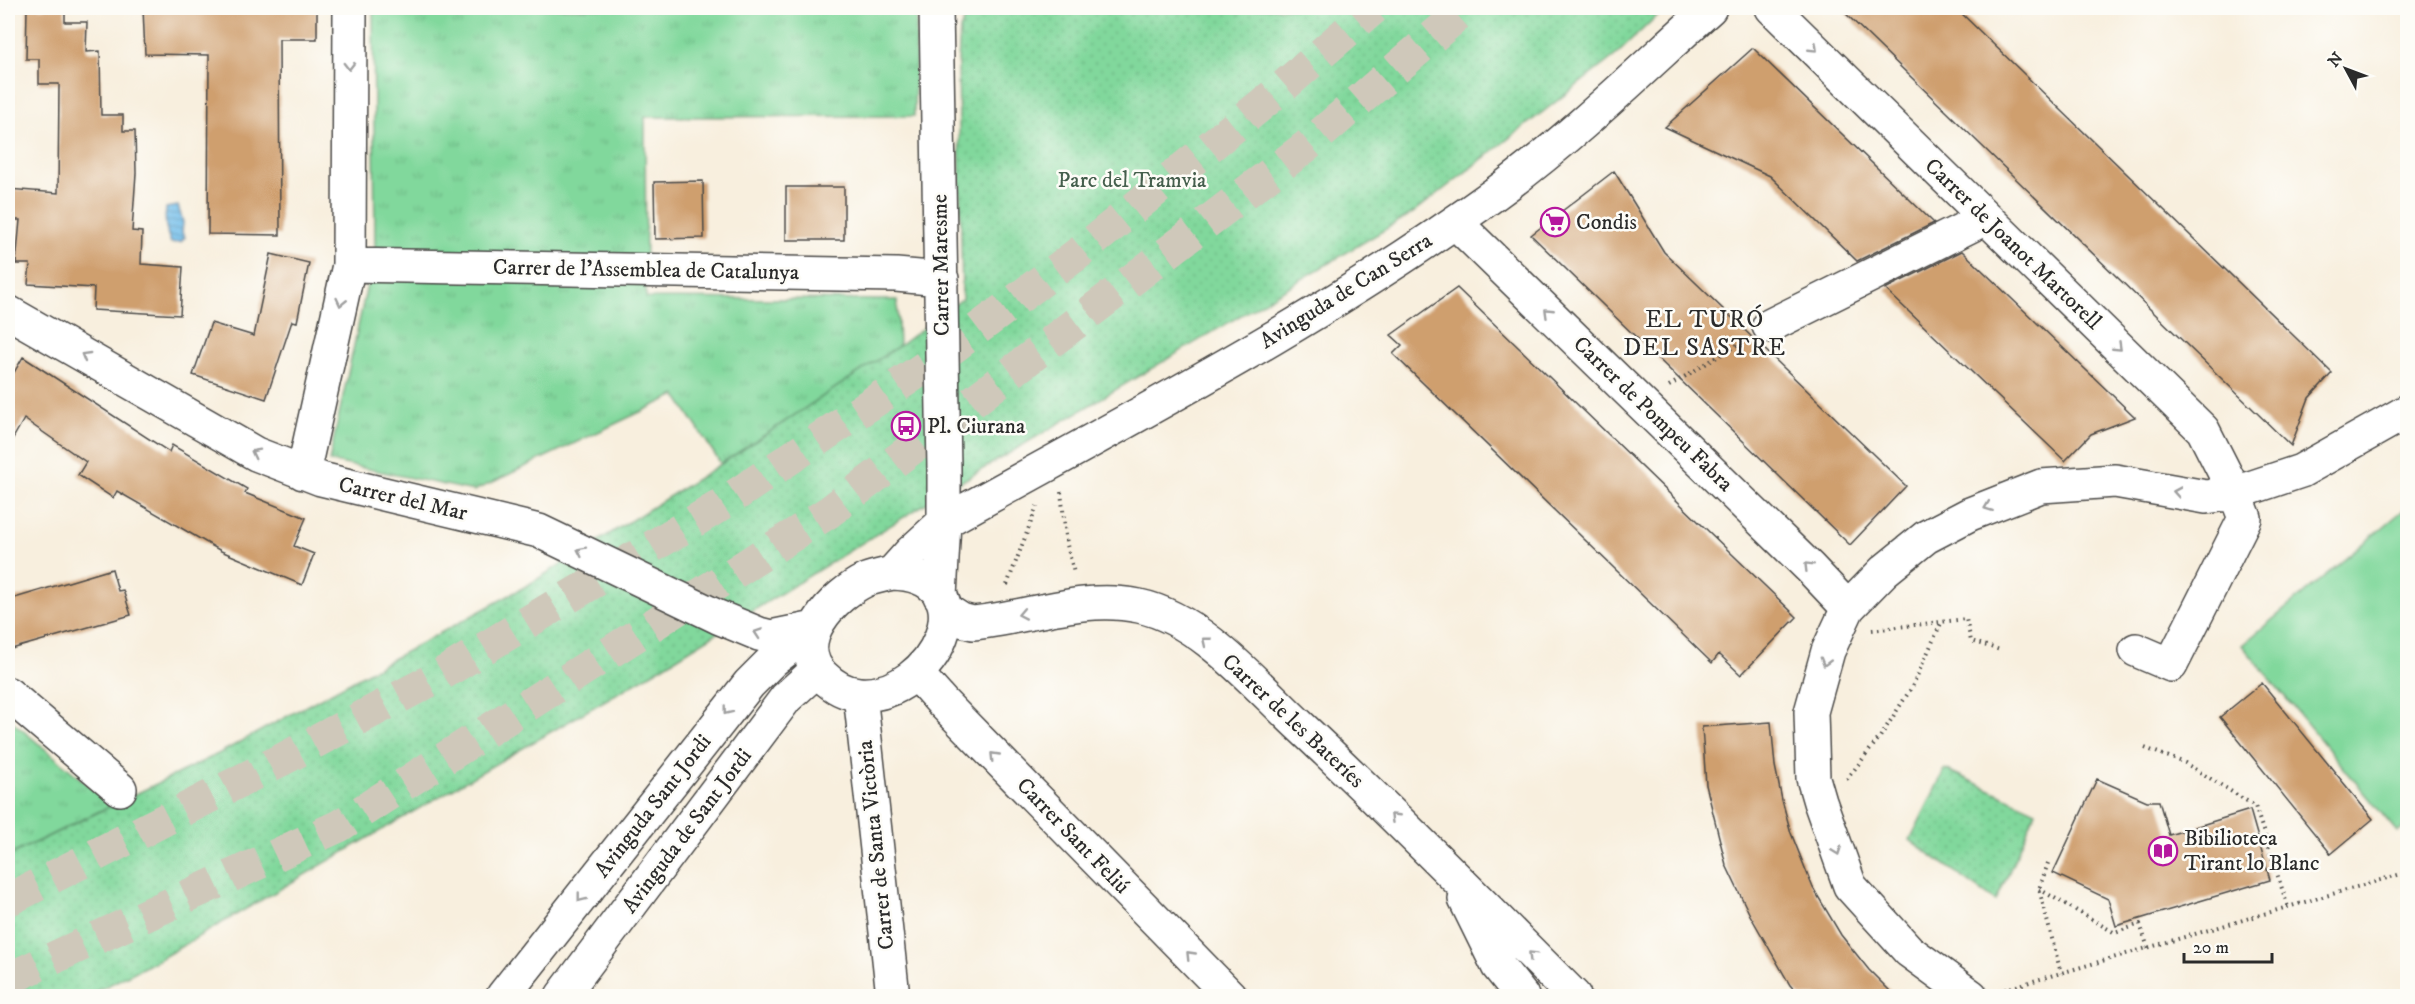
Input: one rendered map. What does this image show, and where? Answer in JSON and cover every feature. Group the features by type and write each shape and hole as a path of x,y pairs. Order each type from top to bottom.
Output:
{"street":[{"path":"303,473 349,265 350,8"},
{"name":"Carrer Maresme","path":"936,8 942,279 944,603"},
{"name":"Avinguda de Can Serra","path":"944,522 1313,314 1455,222 1498,192 1578,128 1710,8"},
{"name":"Carrer de Joanot Martorell","path":"1772,8 2203,430 2245,518 2193,608 2171,666 2136,650"},
{"path":"1769,327 1986,218"},
{"name":"Carrer de Pompeu Fabra","path":"1455,222 1810,568 1842,621"},
{"name":"Carrer de l'Assemblea de Catalunya","path":"349,265 896,275 942,279"},
{"name":"Carrer del Mar","path":"8,312 256,454 303,473 539,531 759,634 771,637 815,628"},
{"path":"1982,995 1909,951 1850,886 1813,778 1811,712 1828,651 1842,621 1884,570 1926,537 1970,514 2041,486 2115,481 2206,497 2235,493 2301,471 2408,411"},
{"path":"892,573 944,522"},
{"path":"892,573 911,575 922,580 944,603 944,628 938,645 917,674 883,691 860,694 847,692 833,684 817,670 811,658 810,645 815,628 833,604 849,590 865,581 892,573"},
{"name":"Carrer de les Bateríes","path":"944,603 961,620 974,623 1083,602 1106,602 1139,606 1166,614 1192,629 1218,650 1306,732 1454,875 1574,996"},
{"name":"Avinguda Sant Jordi","path":"503,996 749,684 772,661 815,628"},
{"name":"Avinguda de Sant Jordi","path":"562,996 786,698 817,670"},
{"name":"Carrer Sant Feliú","path":"917,674 1230,996"},
{"path":"8,694 120,789"},
{"name":"Carrer de Santa Victòria","path":"860,694 893,996"},
{"path":"1454,875 1498,966 1522,996"}],"path":[{"path":"1641,402 1769,327"},
{"path":"1050,462 1061,491 1067,544 1083,602"},
{"path":"1004,618 1002,599 1037,508 1035,498 1015,510 1005,489"},
{"path":"1842,621 1966,619 1971,640 2000,650"},
{"path":"1820,802 1853,774 1880,736 1912,687 1942,621"},
{"path":"2145,748 2185,764 2255,806 2288,908"},
{"path":"2049,863 2039,889 2061,973"},
{"path":"1982,995 2408,872"},
{"path":"2039,889 2115,933 2140,924 2148,948"}],"green space":[{"path":"373,8 917,8 914,116 645,117 646,298 897,300 899,346 721,464 676,395 474,491 329,461 375,248"},
{"name":"Parc del Tramvia","path":"970,8 1665,8 1616,55 1413,213 954,486 659,669 158,960 87,996 8,996 8,856 218,754 528,585 721,464 899,346 962,299 958,63 960,29"},
{"path":"2407,507 2408,824 2397,832 2242,645"},
{"path":"8,718 112,805 8,856"},
{"path":"1945,769 2036,811 1996,901 1910,840"}],"water":[{"path":"178,206 183,222 182,233 185,237 181,242 171,243 166,226 166,208"},
{"path":"8,229 14,230 11,263 8,263"}],"building":[{"path":"27,8 65,8 65,22 87,22 86,52 100,51 101,115 123,115 123,131 135,131 136,173 132,231 142,232 141,264 183,267 180,315 93,310 94,288 28,284 30,264 16,264 20,220 8,220 8,189 58,193 59,84 39,84 39,59 26,59"},
{"path":"143,8 317,8 317,39 279,39 280,235 208,234 209,55 145,54"},
{"path":"1840,8 1956,8 2332,373 2309,398 2291,446"},
{"path":"1753,48 1934,223 1857,261 1770,176 1665,127"},
{"path":"1614,171 1664,252 1906,486 1850,545 1531,235"},
{"path":"703,181 704,238 655,239 654,182"},
{"path":"786,187 844,187 844,240 786,240"},
{"path":"1962,251 2135,417 2091,434 2065,461 1885,289"},
{"path":"271,254 309,263 297,322 292,321 266,399 193,375 211,323 254,336"},
{"path":"1457,288 1797,617 1741,675 1719,654 1712,663 1393,354 1402,345 1391,335"},
{"path":"23,357 169,452 172,445 247,489 245,493 306,518 294,546 314,554 302,585 221,551 117,491 113,498 78,475 86,462 24,419 8,447 8,383"},
{"path":"112,569 118,591 123,590 131,615 8,650 8,600"},
{"path":"2262,683 2373,819 2331,854 2220,717"},
{"path":"1771,722 1775,766 1782,800 1791,833 1813,888 1841,935 1869,970 1895,996 1800,996 1790,985 1750,915 1726,865 1706,785 1702,727"},
{"name":"Bibilioteca Tirant lo Blanc","path":"2097,779 2147,801 2159,801 2169,835 2250,810 2270,880 2116,926 2108,899 2053,873"}],"tunnel":[{"path":"8,900 437,677 721,505 943,355 1080,252 1277,92 1374,8"},
{"path":"8,979 339,826 829,512 1308,145 1466,8"}],"place":[{"name":"Condis","path":"1555,222"},
{"name":"Pl. Ciurana","path":"906,426"},
{"name":"Bibilioteca Tirant lo Blanc","path":"2163,851"}],"district":[{"name":"EL TURÓ DEL SASTRE","path":"1705,334"}]}
